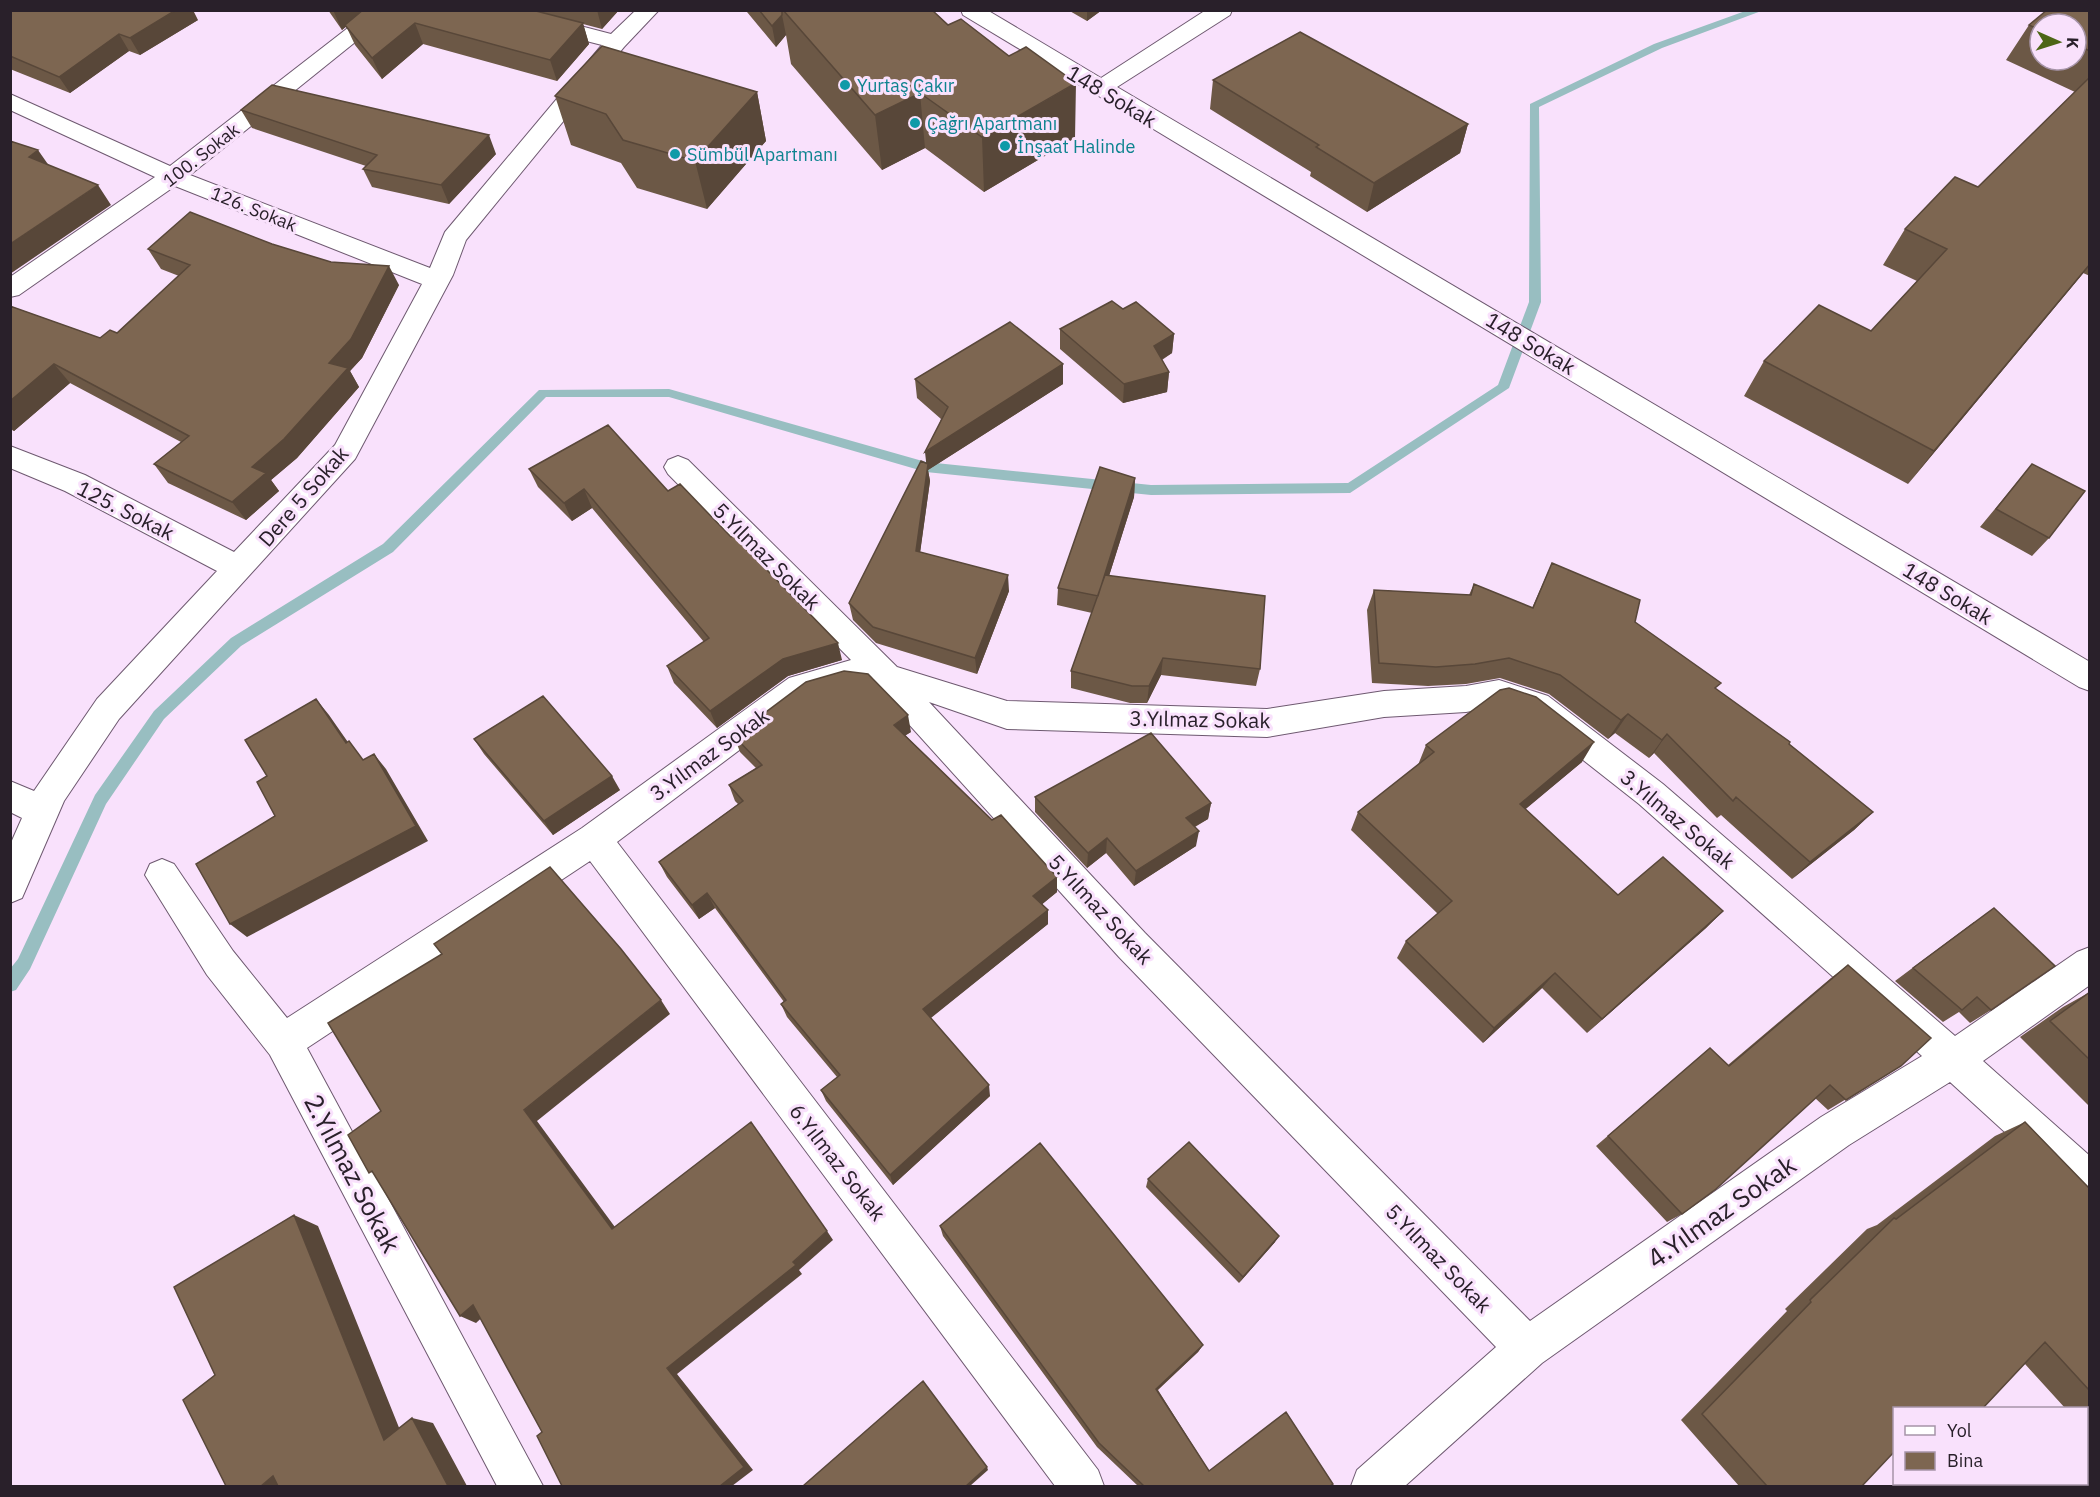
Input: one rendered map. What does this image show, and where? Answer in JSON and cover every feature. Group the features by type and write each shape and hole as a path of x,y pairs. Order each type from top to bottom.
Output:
{"street":[{"name":"100. Sokak","path":"10,289 62,256 174,177 385,10"},
{"path":"492,10 616,42"},
{"name":"Dere 5 Sokak","path":"10,887 50,793 108,709 345,452 435,280 440,275 454,238 616,42 649,10"},
{"name":"148 Sokak","path":"971,10 1099,89 1460,300 2090,678"},
{"path":"1099,89 1222,10"},
{"name":"126. Sokak","path":"10,101 174,177 435,280"},
{"name":"125. Sokak","path":"10,456 75,483 238,568"},
{"name":"5.Yılmaz Sokak","path":"678,467 888,678 1132,945 1527,1348"},
{"name":"3.Yılmaz Sokak","path":"284,1042 594,838 800,687 848,673 888,678 927,688 1007,715 1267,723 1384,704 1466,699 1499,693 1537,705 1651,794 1953,1059 2090,1183"},
{"path":"10,795 42,811"},
{"name":"6.Yılmaz Sokak","path":"594,838 1082,1486"},
{"name":"2.Yılmaz Sokak","path":"162,875 220,963 284,1042 521,1486"},
{"name":"4.Yılmaz Sokak","path":"1373,1486 1527,1348 1834,1131 1953,1059 2090,964"}],"building":[{"path":"10,10 176,10 130,38 119,34 59,77 10,56"},
{"path":"363,10 532,10 583,23 550,60 415,23 372,58 345,25"},
{"path":"759,10 782,10 782,15 772,26"},
{"path":"783,10 932,10 948,25 961,19 1009,56 1026,47 1076,83 982,137 920,93 875,115"},
{"path":"2047,10 2090,10 2090,51 2088,50 2088,12 2045,12"},
{"path":"1300,32 1468,124 1374,183 1316,147 1319,145 1213,80"},
{"path":"602,46 757,92 695,161 623,140 606,114 555,96"},
{"path":"2090,77 2090,264 1934,451 1764,361 1819,305 1871,331 1947,249 1905,229 1955,177 1978,187"},
{"path":"272,85 489,135 441,185 363,169 377,155 241,110"},
{"path":"10,141 38,150 29,157 98,185 10,244"},
{"path":"190,212 272,244 331,262 389,266 351,339 329,363 348,368 284,439 252,467 266,473 232,502 154,464 189,436 54,364 10,401 10,306 100,338 110,330 117,333 190,265 148,249"},
{"path":"1112,301 1123,309 1136,302 1174,334 1154,346 1169,372 1124,384 1060,329"},
{"path":"1010,322 1063,364 925,452 948,407 915,379"},
{"path":"608,425 668,491 680,484 838,643 783,659 710,711 667,666 709,638 584,489 564,503 529,469"},
{"path":"921,461 928,464 916,551 1008,575 975,658 873,627 849,603"},
{"path":"2032,464 2085,491 2049,538 1996,509"},
{"path":"1100,467 1135,478 1098,596 1058,588"},
{"path":"1552,563 1640,600 1635,622 1721,683 1715,688 1790,742 1789,744 1873,812 1810,862 1736,797 1733,801 1667,734 1662,740 1628,714 1621,720 1560,675 1509,658 1436,667 1379,663 1374,590 1471,595 1474,584 1533,608"},
{"path":"1105,575 1265,596 1260,669 1163,658 1149,686 1132,686 1071,671"},
{"path":"844,671 868,674 908,715 894,725 992,820 1001,815 1057,877 1033,896 1048,910 923,1009 989,1085 890,1175 821,1090 840,1075 781,1004 786,1000 707,893 692,905 659,862 743,801 729,785 762,765 734,736 806,682"},
{"path":"1509,688 1536,697 1594,742 1520,804 1618,895 1663,857 1723,911 1602,1019 1555,973 1494,1028 1406,941 1452,901 1358,812 1434,752 1426,745 1500,690"},
{"path":"543,696 612,776 544,821 474,739"},
{"path":"316,699 346,743 349,741 363,760 374,754 416,826 230,924 196,864 275,816 257,782 267,776 245,740"},
{"path":"1151,733 1211,803 1186,818 1199,831 1136,871 1107,838 1088,853 1035,797"},
{"path":"550,867 621,949 661,1000 524,1110 612,1229 751,1122 827,1231 793,1262 796,1265 667,1368 744,1467 720,1486 562,1486 537,1436 542,1432 473,1305 460,1316 372,1171 369,1173 348,1135 381,1111 328,1023 442,954 434,944"},
{"path":"1994,908 2055,966 1991,1010 1977,997 1962,1010 1913,968"},
{"path":"1848,965 1931,1038 1901,1066 1846,1100 1830,1085 1716,1189 1682,1214 1608,1136 1710,1048 1729,1066"},
{"path":"2090,992 2090,1060 2050,1021"},
{"path":"2025,1122 2090,1189 2090,1391 2045,1342 1984,1407 1893,1407 1893,1453 1862,1486 1767,1486 1702,1414 1811,1302 1810,1300 1894,1218 1896,1219"},
{"path":"1189,1142 1279,1236 1243,1277 1148,1179"},
{"path":"1040,1143 1203,1345 1156,1389 1209,1471 1286,1412 1333,1484 1330,1486 1144,1486 1099,1443 940,1226"},
{"path":"294,1215 384,1440 412,1418 448,1486 278,1486 273,1476 261,1486 226,1486 183,1400 215,1375 174,1287"},
{"path":"923,1381 987,1467 966,1486 803,1486"}],"waterway":[{"path":"10,984 24,964 100,800 159,715 236,642 388,548 543,393 669,393 926,467 1151,490 1350,488 1503,388 1535,302 1534,106 1658,46 1759,10"}],"place":[{"name":"Yurtaş Çakır","path":"845,85"},
{"name":"Çağrı Apartmanı","path":"915,123"},
{"name":"İnşaat Halinde","path":"1005,146"},
{"name":"Sümbül Apartmanı","path":"675,154"}]}
